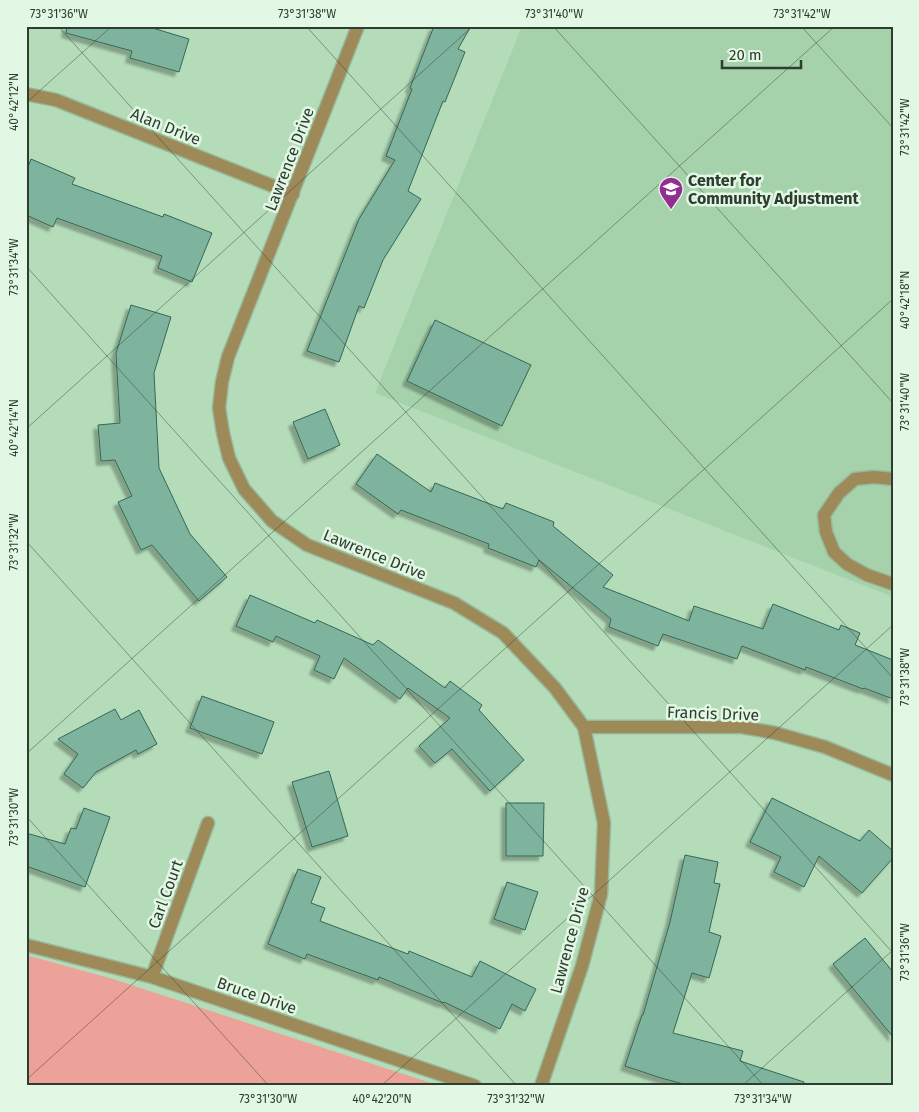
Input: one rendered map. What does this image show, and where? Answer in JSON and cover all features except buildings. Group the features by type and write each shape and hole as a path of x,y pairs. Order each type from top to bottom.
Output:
{"street":[{"name":"Lawrence Drive","path":"358,26 228,358 222,382 220,408 222,433 229,458 244,489 272,521 307,545 454,603 503,633 556,688 584,727 604,822 601,894 582,966 541,1086"},
{"name":"Alan Drive","path":"26,94 56,100 293,194"},
{"path":"893,479 874,477 855,479 839,493 824,515 826,532 834,552 853,568 893,584"},
{"name":"Francis Drive","path":"584,727 742,727 775,732 825,747 893,774"},
{"name":"Carl Court","path":"152,977 208,823"},
{"name":"Bruce Drive","path":"26,944 152,977 475,1086"}],"shaded area":[{"name":"Center for Community Adjustment","path":"522,26 893,26 893,597 375,393"},
{"path":"26,955 113,979 440,1086 26,1086"}],"place":[{"name":"Center for Community Adjustment","path":"671,210"}]}
